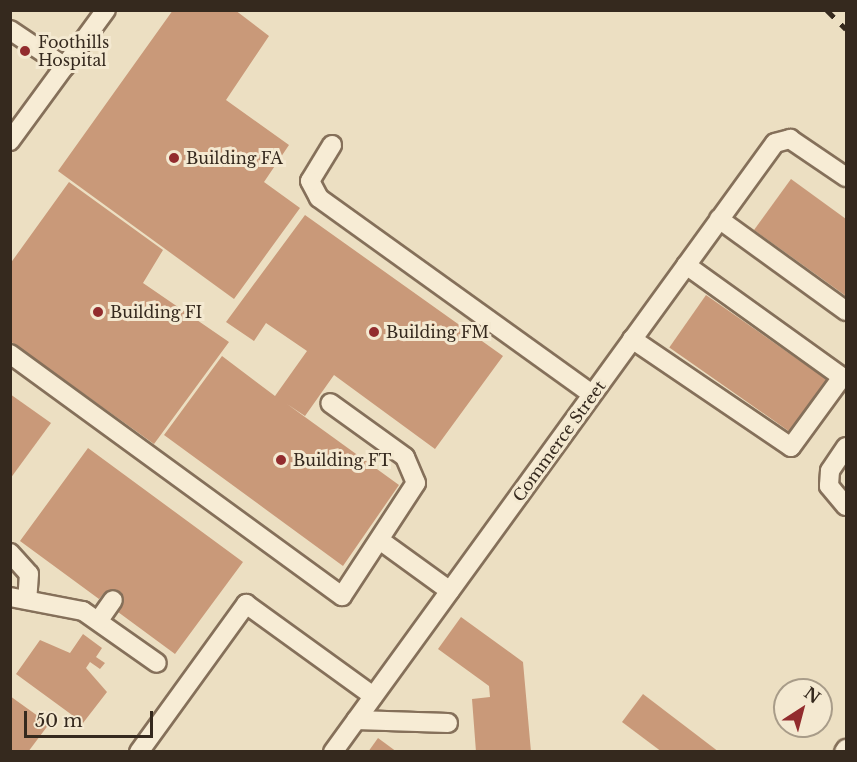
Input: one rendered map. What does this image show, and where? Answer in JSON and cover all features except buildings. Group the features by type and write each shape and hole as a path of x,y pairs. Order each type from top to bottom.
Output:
{"street":[{"path":"10,141 106,10"},
{"path":"10,30 64,67"},
{"name":"Commerce Street","path":"333,752 775,143 790,139 846,177"},
{"path":"333,145 310,181 319,198 592,394"},
{"path":"719,219 846,311"},
{"path":"632,339 789,448 844,373 686,265"},
{"path":"10,354 342,596 410,497 416,483 405,457 330,403"},
{"path":"846,447 830,471 829,486 846,506"},
{"path":"381,541 450,591"},
{"path":"10,553 29,574 19,599 83,610 157,663"},
{"path":"99,620 113,600"},
{"path":"139,752 246,604 373,696"},
{"path":"356,720 448,723"}],"railway":[{"path":"827,10 846,29"}],"place":[{"name":"Foothills Hospital","path":"25,51"},
{"name":"Building FA","path":"174,158"},
{"name":"Building FI","path":"98,312"},
{"name":"Building FM","path":"374,332"},
{"name":"Building FT","path":"281,460"}]}
